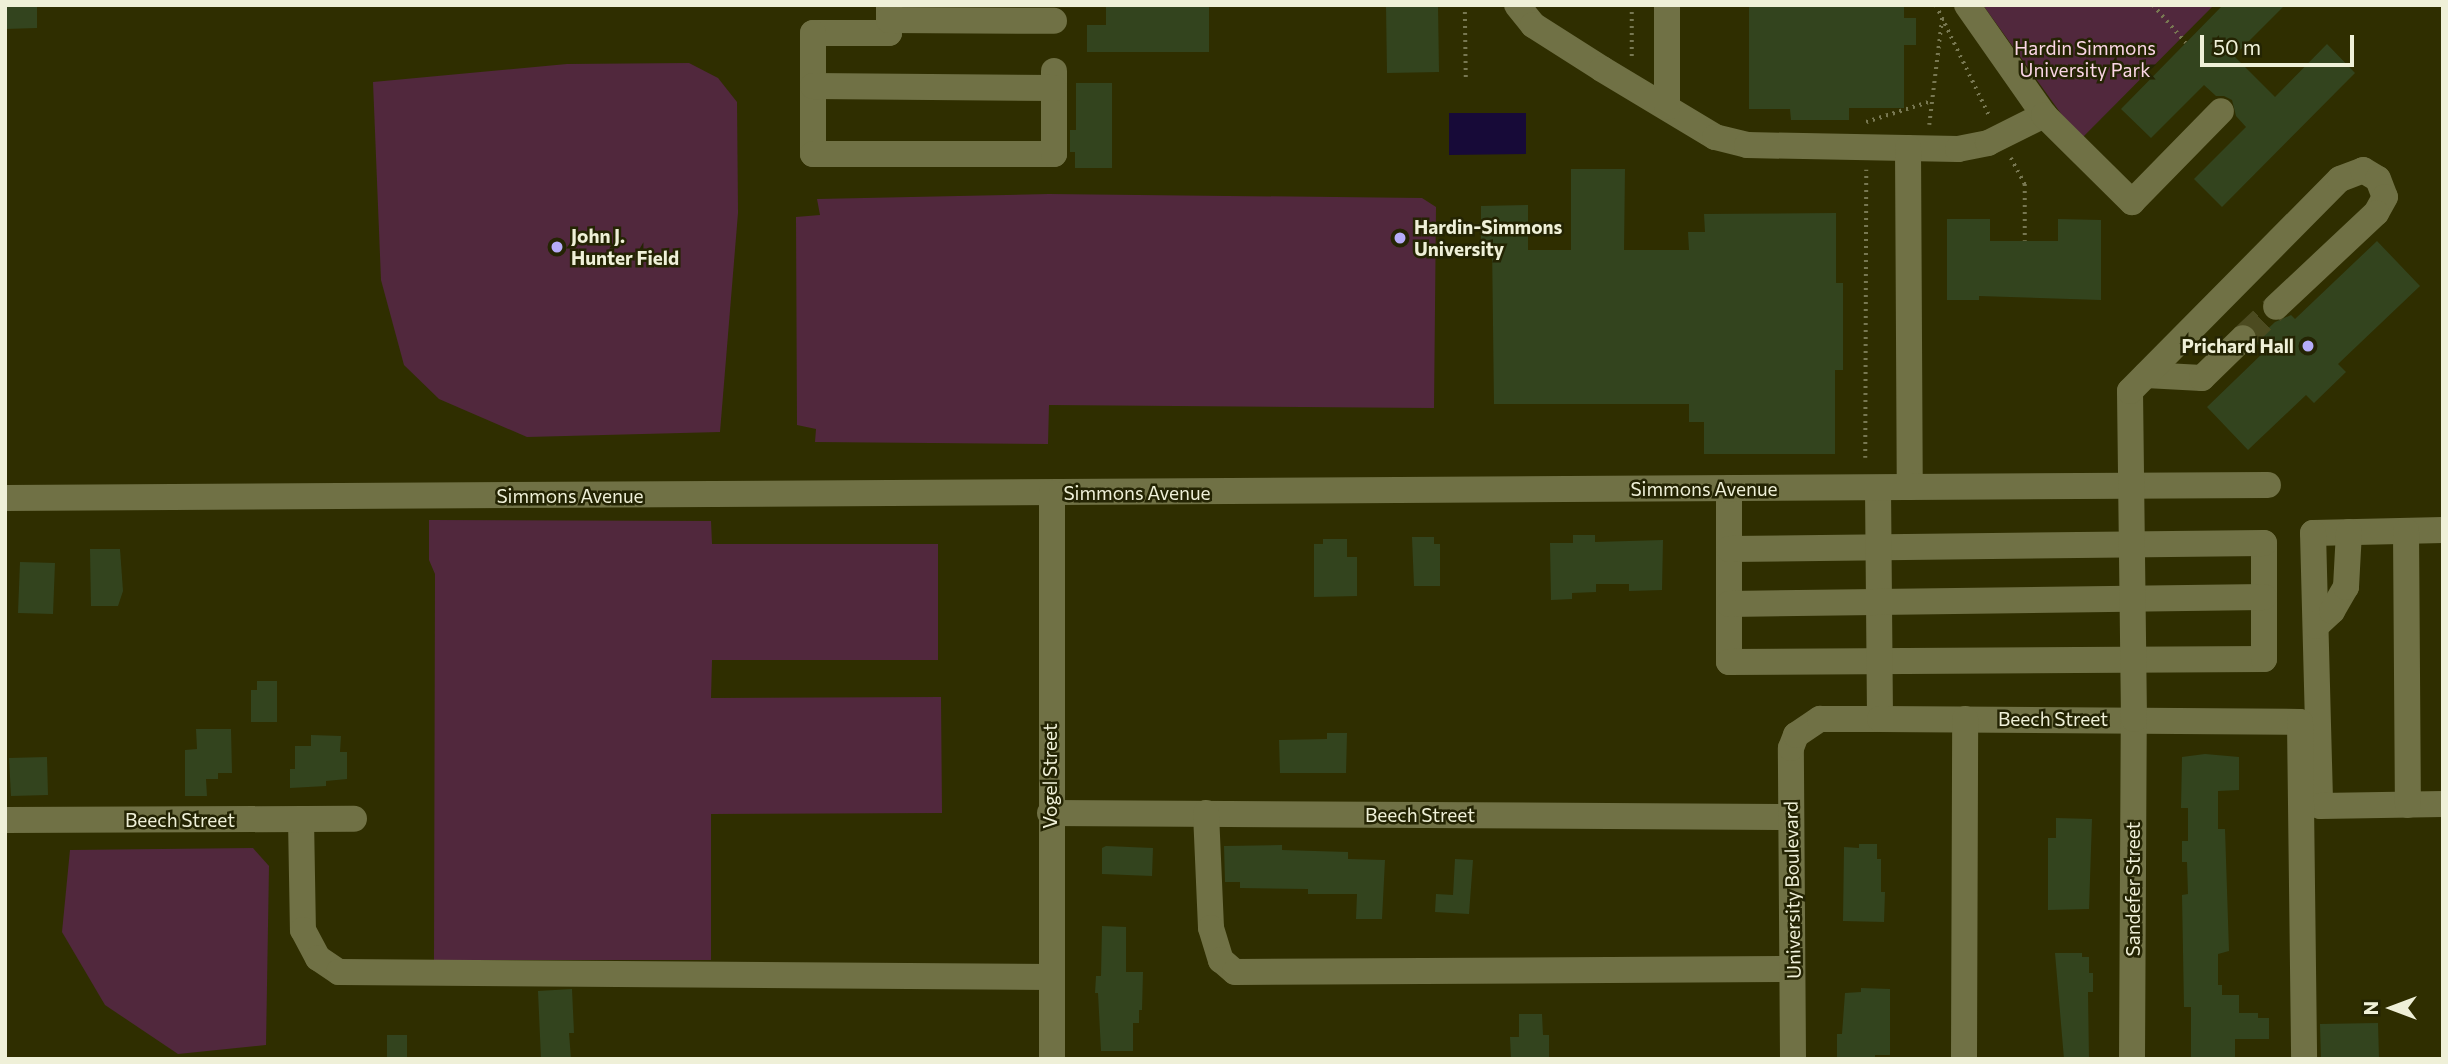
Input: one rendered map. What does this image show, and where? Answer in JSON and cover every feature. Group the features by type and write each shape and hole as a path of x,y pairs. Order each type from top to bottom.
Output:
{"street":[{"path":"1517,5 1533,25 1715,137 1747,145 1958,149 1988,143 2044,115"},
{"path":"1667,5 1667,107"},
{"path":"1967,5 2044,115 2132,202 2221,111"},
{"path":"813,86 1054,80 1054,154 813,154 813,86 813,33 889,33 889,13 1054,21"},
{"path":"1910,487 1917,148"},
{"name":"Sandefer Street","path":"2132,1059 2134,719 2130,391 2340,179 2363,170 2378,179 2385,197 2376,213 2276,307"},
{"path":"2146,375 2202,378 2243,338"},
{"name":"Simmons Avenue","path":"5,498 2268,485"},
{"path":"1729,488 1729,548 1729,604 1729,662 2264,659 2264,543 1729,548"},
{"path":"1878,488 1880,719"},
{"name":"Vogel Street","path":"1052,493 1052,1059"},
{"path":"2443,530 2314,533 2320,806 2443,804"},
{"path":"2406,531 2408,805"},
{"path":"2316,626 2332,611 2346,587 2349,532"},
{"path":"1729,604 2264,597"},
{"name":"Beech Street","path":"1807,726 1820,719 2300,722 2304,1059"},
{"path":"1964,1059 1965,719"},
{"name":"University Boulevard","path":"1793,1059 1791,748 1796,735 1807,726"},
{"name":"Beech Street","path":"1050,813 1790,817"},
{"path":"1206,813 1211,928 1221,960 1235,972 1792,969"},
{"name":"Beech Street","path":"5,820 354,819"},
{"path":"301,820 303,930 318,958 339,972 1051,977"}],"path":[{"path":"1465,5 1466,78"},
{"path":"1632,5 1632,69"},
{"path":"2153,5 2186,43"},
{"path":"1917,148 1932,101 1942,18"},
{"path":"1858,125 1932,101"},
{"path":"1865,458 1866,162"}],"green space":[{"name":"Hardin Simmons University Park","path":"1983,5 2214,5 2080,140"},
{"name":"John J. Hunter Field","path":"689,63 718,78 737,102 738,213 720,432 527,437 439,399 404,365 381,280 373,82 567,64"},
{"path":"1049,194 1422,198 1436,207 1434,408 1049,405 1048,444 815,442 816,429 797,425 796,217 820,215 817,199"},
{"path":"429,520 711,521 712,544 938,544 938,660 712,660 711,698 941,697 942,813 711,814 711,960 434,960 435,574 429,560"},
{"path":"253,848 269,866 266,1045 178,1054 105,1005 62,932 70,850"}],"shaded area":[{"path":"1449,113 1526,113 1526,154 1449,155"}],"building":[{"path":"37,5 37,28 5,29 5,7"},
{"path":"1106,5 1209,5 1209,52 1087,52 1087,25 1106,25"},
{"path":"1386,5 1438,5 1439,72 1387,73"},
{"path":"1749,5 1904,5 1904,18 1916,18 1916,45 1904,45 1904,108 1849,108 1849,120 1791,120 1790,109 1749,109"},
{"path":"2223,5 2285,5 2234,56 2275,97 2327,44 2355,73 2222,207 2194,179 2246,127 2236,116 2232,100 2216,96 2204,85 2151,138 2121,109"},
{"path":"1076,83 1112,83 1112,168 1075,168 1075,152 1070,152 1070,130 1076,130"},
{"path":"1571,169 1625,169 1624,250 1689,250 1688,232 1705,232 1704,214 1836,213 1836,283 1843,283 1843,370 1835,370 1835,454 1704,454 1704,422 1689,422 1689,404 1494,404 1492,243 1481,243 1481,206 1528,205 1528,250 1571,250"},
{"path":"1947,219 1990,219 1990,241 2058,241 2058,219 2101,220 2101,300 1979,296 1979,300 1947,300"},
{"name":"Prichard Hall","path":"2377,241 2420,286 2338,364 2346,372 2314,403 2306,395 2248,450 2207,407 2265,351 2257,344 2258,338 2275,322 2291,315 2295,319"},
{"path":"1573,535 1595,535 1595,542 1663,540 1662,590 1629,591 1629,584 1596,584 1596,592 1572,593 1572,599 1551,600 1550,543 1573,543"},
{"path":"1412,537 1434,537 1434,544 1440,544 1440,586 1414,586"},
{"path":"1323,539 1347,539 1347,557 1357,557 1357,596 1314,597 1314,544 1323,544"},
{"path":"90,549 120,549 123,591 118,606 91,606"},
{"path":"20,562 55,563 53,614 18,613"},
{"path":"257,681 277,681 277,722 251,722 251,690 257,690"},
{"path":"196,729 231,729 232,773 218,773 218,779 206,779 207,796 185,796 185,750 197,749"},
{"path":"1327,733 1347,733 1346,773 1280,773 1279,740 1327,739"},
{"path":"311,735 341,736 340,752 347,752 347,779 326,781 326,786 290,788 290,769 295,769 295,746 311,746"},
{"path":"2205,754 2239,757 2239,790 2218,791 2218,829 2225,829 2229,951 2218,954 2218,985 2222,985 2222,995 2239,995 2239,1013 2258,1013 2258,1018 2269,1018 2269,1039 2235,1039 2235,1059 2191,1059 2191,1007 2184,1007 2182,895 2188,894 2187,862 2182,862 2182,841 2188,841 2188,808 2181,808 2182,757"},
{"path":"47,757 48,795 11,796 9,758"},
{"path":"2056,818 2092,819 2089,909 2048,910 2048,838 2056,838"},
{"path":"1859,844 1877,844 1877,859 1881,859 1881,892 1885,892 1884,922 1843,921 1844,847 1859,848"},
{"path":"1282,845 1282,850 1348,852 1348,859 1385,860 1382,919 1356,919 1357,894 1308,894 1308,889 1240,888 1240,882 1225,882 1224,846"},
{"path":"1102,848 1153,848 1152,876 1102,874"},
{"path":"1455,859 1473,860 1469,914 1435,912 1436,894 1453,895"},
{"path":"1102,926 1126,927 1126,972 1143,972 1142,1010 1139,1010 1139,1023 1133,1023 1133,1051 1101,1051 1098,993 1095,993 1096,976 1101,976"},
{"path":"2055,953 2082,953 2082,957 2089,957 2089,973 2093,973 2093,992 2088,992 2089,1059 2064,1059"},
{"path":"1861,988 1890,989 1890,1055 1875,1055 1875,1059 1837,1059 1837,1034 1842,1034 1845,993 1861,992"},
{"path":"572,989 574,1033 569,1033 571,1059 541,1059 538,991"},
{"path":"1519,1014 1542,1014 1543,1035 1549,1035 1549,1059 1511,1059 1510,1037 1519,1037"},
{"path":"2378,1023 2379,1059 2321,1059 2320,1024"},
{"path":"387,1035 407,1035 407,1059 387,1059"}],"tunnel":[{"path":"2243,338 2276,307"}],"place":[{"name":"Hardin-Simmons University","path":"1400,238"},
{"name":"John J. Hunter Field","path":"557,247"},
{"name":"Prichard Hall","path":"2308,346"}]}
